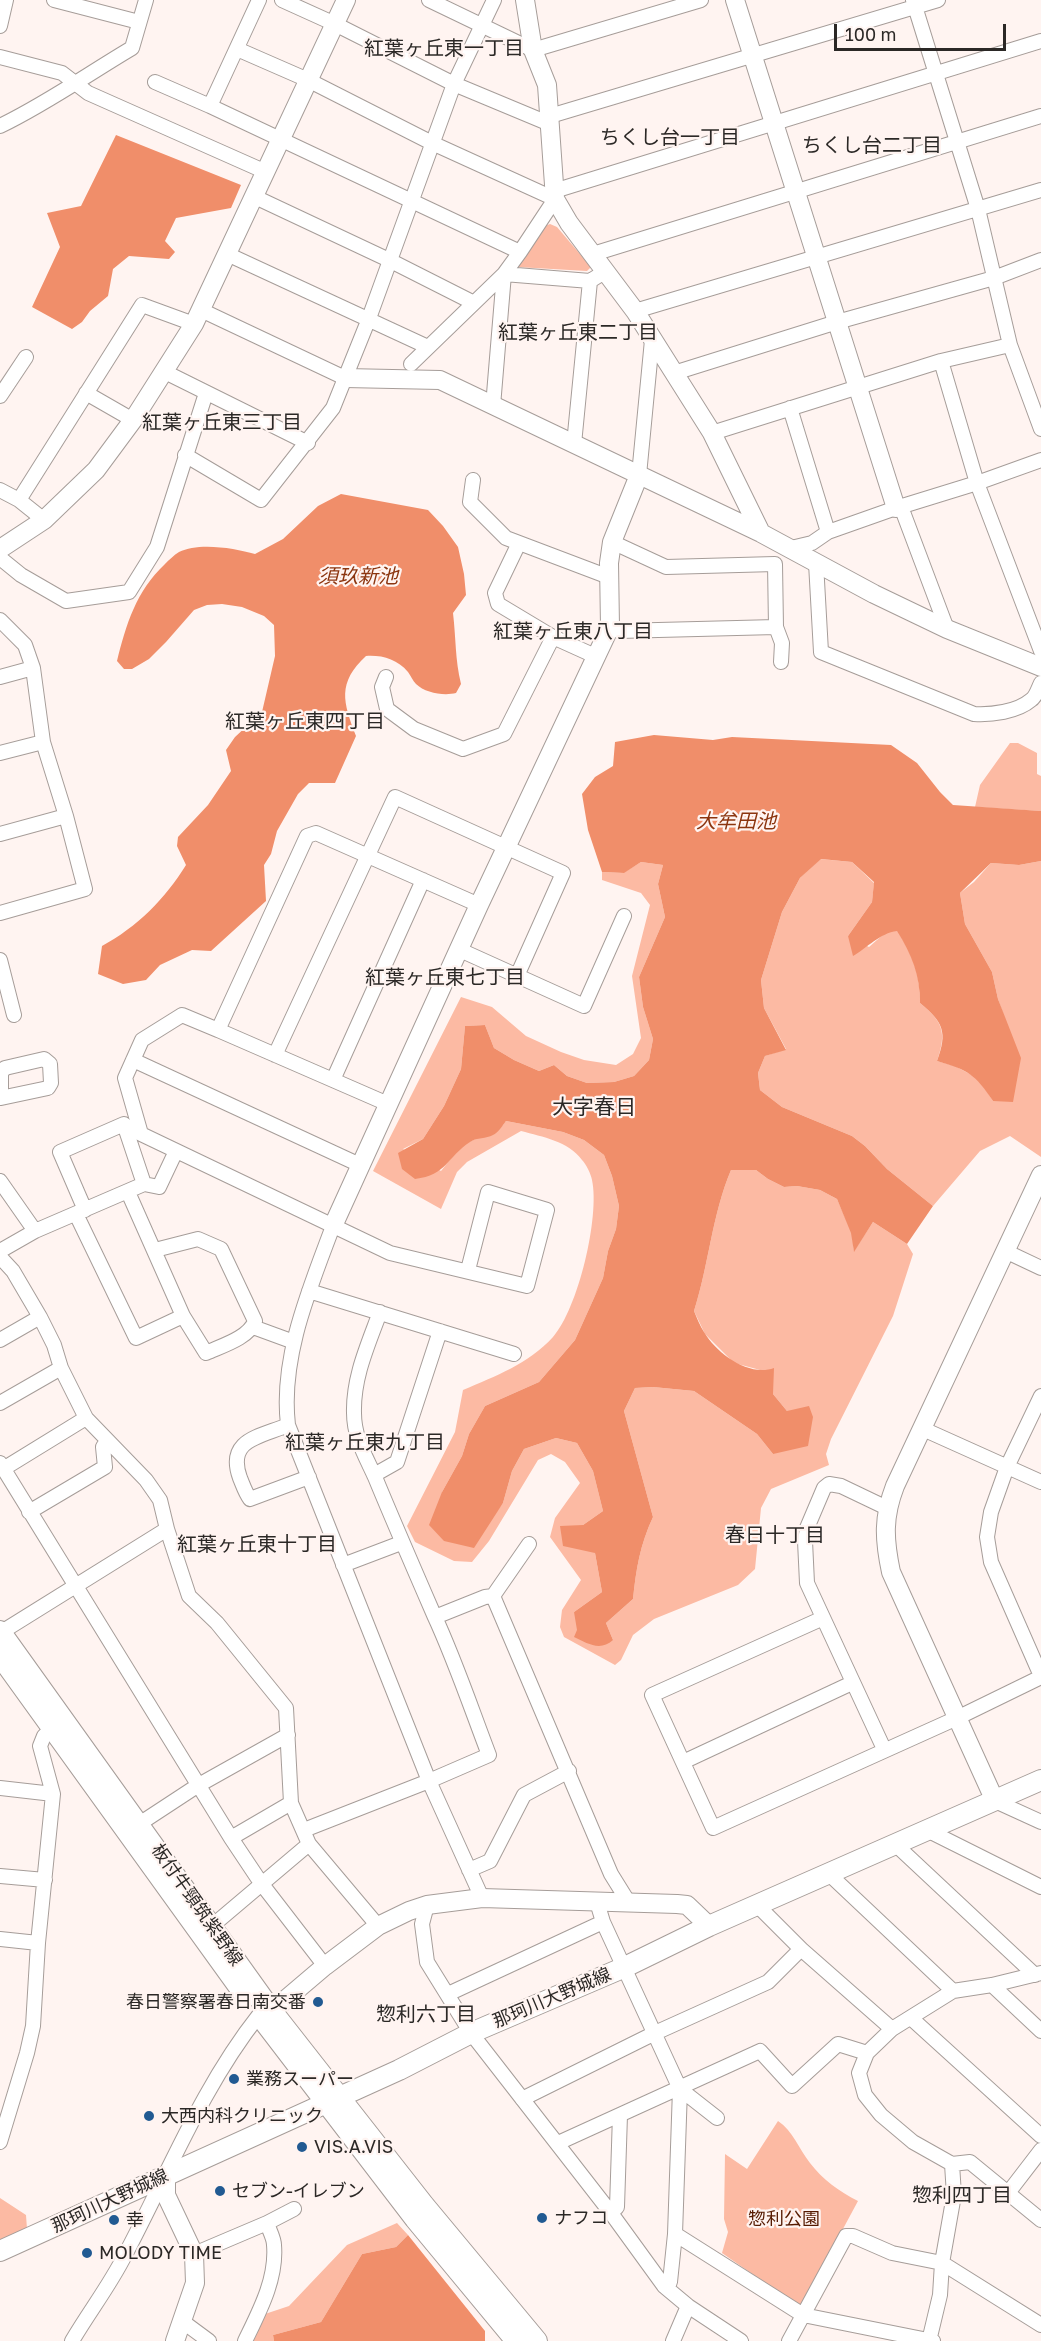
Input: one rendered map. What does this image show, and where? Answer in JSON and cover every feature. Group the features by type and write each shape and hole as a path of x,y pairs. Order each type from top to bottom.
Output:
{"main road":[{"name":"板付牛頸筑紫野線","path":"0,1632 134,1828 266,2013 332,2100 415,2219 516,2341"},
{"name":"板付牛頸筑紫野線","path":"0,1656 52,1729 212,1926 266,2013"},
{"name":"那珂川大野城線","path":"0,2251 399,2070 471,2033 625,1967 708,1926 1041,1780"},
{"name":"板付牛頸筑紫野線","path":"332,2100 424,2205 537,2341"}],"street":[{"path":"0,26 6,0"},
{"path":"54,0 139,22"},
{"path":"0,126 36,109 73,83 132,48 146,0"},
{"path":"210,106 260,0"},
{"path":"282,0 454,84 550,120 914,4 938,0"},
{"path":"0,549 44,520 96,470 133,420 197,317 346,0"},
{"path":"429,0 533,50 701,0"},
{"path":"185,455 261,500 308,443 333,408 368,321 454,84 494,0"},
{"path":"525,0 533,50 547,85 555,195 569,223 593,254 598,276 574,444"},
{"path":"735,0 896,508 903,512 947,628"},
{"path":"914,4 978,209 1010,345 1041,429"},
{"path":"411,364 504,273 520,252 555,195 1041,40"},
{"path":"237,49 308,80 432,143 555,195"},
{"path":"0,57 62,73 88,93 266,172"},
{"path":"155,82 282,139 520,252"},
{"path":"593,254 1041,116"},
{"path":"634,311 1041,190"},
{"path":"255,197 474,303"},
{"path":"227,254 428,347"},
{"path":"674,373 837,322 994,278 1041,260"},
{"path":"504,273 598,276 634,311 712,433 761,533"},
{"path":"493,406 504,273"},
{"path":"19,500 142,305 197,317 345,378 440,380 761,533 874,594 947,628 1041,667"},
{"path":"482,1898 429,1781 343,1565 288,1425 285,1400 294,1342 309,1291 333,1226 479,905 610,627 609,577 612,542 639,475 652,340"},
{"path":"712,433 941,361 1010,345"},
{"path":"0,396 26,357"},
{"path":"941,361 977,483 1041,651"},
{"path":"163,371 308,443"},
{"path":"86,393 133,420"},
{"path":"0,558 21,575 66,601 129,592 157,547 206,393"},
{"path":"790,408 828,532"},
{"path":"791,548 812,543 828,532 896,508 1041,460"},
{"path":"473,480 470,502 506,538 609,577"},
{"path":"0,490 19,500 44,520"},
{"path":"612,542 666,567 775,564 777,627 782,643 781,662"},
{"path":"519,543 495,593 498,604 553,637 595,656"},
{"path":"816,563 821,652 974,714 989,715 1018,707 1033,700 1041,683"},
{"path":"0,620 25,645 33,668 43,742 85,889 0,913"},
{"path":"610,627 619,632 777,627"},
{"path":"386,677 382,687 387,709 414,729 464,749 504,734 553,637"},
{"path":"0,677 33,668"},
{"path":"0,753 43,742"},
{"path":"274,1055 395,797 563,873 517,976"},
{"path":"0,834 66,816"},
{"path":"218,1030 307,836 316,833 479,905"},
{"path":"333,1080 423,880"},
{"path":"460,950 584,1006 624,916"},
{"path":"0,960 14,1015"},
{"path":"388,1104 182,1015 142,1040 125,1078 141,1134 390,1253 527,1286 547,1210 488,1192 468,1270"},
{"path":"133,1060 360,1165"},
{"path":"144,1184 124,1124 60,1152 81,1212 136,1338 183,1316"},
{"path":"0,1251 36,1231 144,1184 159,1187 176,1150"},
{"path":"1041,1175 886,1508 885,1547 891,1572 994,1801 1041,1822"},
{"path":"0,1181 36,1231"},
{"path":"128,1192 183,1316 206,1353 245,1334 253,1327 255,1321 221,1249 198,1239 155,1250"},
{"path":"1005,1251 1041,1268"},
{"path":"0,1257 12,1271 40,1317 54,1345 61,1368 86,1418 146,1480 160,1500 189,1596 217,1623 286,1708 291,1803 309,1844 378,1926"},
{"path":"309,1291 514,1354"},
{"path":"304,1830 489,1755 435,1617 358,1443 354,1414 359,1371 381,1312"},
{"path":"0,1340 40,1317"},
{"path":"253,1327 294,1342"},
{"path":"374,1475 397,1462 440,1331"},
{"path":"0,1403 61,1368"},
{"path":"821,1619 652,1695 713,1828 957,1718 1041,1676 990,1562 987,1537 991,1512 1007,1467 1041,1396"},
{"path":"86,1418 2,1466 197,1786 261,1883 326,1966"},
{"path":"288,1425 246,1442 237,1451 235,1464 245,1493 250,1499 309,1477"},
{"path":"923,1429 1041,1482"},
{"path":"30,1512 105,1467 103,1448 107,1441"},
{"path":"884,1749 821,1619 807,1583 805,1541 807,1528 824,1488 829,1484 841,1486 886,1508"},
{"path":"0,1632 167,1529"},
{"path":"343,1565 401,1543"},
{"path":"435,1617 485,1597 494,1596 529,1544"},
{"path":"494,1596 611,1874 629,1904"},
{"path":"683,1762 852,1683"},
{"path":"0,2142 33,2026 52,1794 40,1746 44,1736 52,1729"},
{"path":"134,1828 197,1786 288,1735"},
{"path":"469,1870 490,1861 524,1795 568,1771"},
{"path":"0,1788 52,1794"},
{"path":"231,1838 291,1803"},
{"path":"927,1830 1041,1887"},
{"path":"212,1926 309,1844"},
{"path":"896,1845 1038,1974"},
{"path":"829,1874 953,1991"},
{"path":"0,1876 45,1880"},
{"path":"72,2341 125,2257 216,2076 237,2043 266,2013 378,1926 409,1911 428,1905 482,1898 687,1905 708,1926"},
{"path":"597,1902 603,1922 680,2089 675,2234 670,2282 664,2286"},
{"path":"428,1905 422,1924 427,1962 471,2033 558,2143 664,2286 688,2306 741,2341"},
{"path":"758,1905 801,1949 892,2029"},
{"path":"448,1994 603,1922"},
{"path":"0,1940 38,1943"},
{"path":"522,2098 655,2033 768,1982 801,1949"},
{"path":"1038,1974 953,1991 892,2029 867,2053 860,2073 865,2095 881,2115 913,2142 952,2164 970,2162 1041,2220"},
{"path":"992,1985 1041,2031"},
{"path":"911,2018 1041,2136"},
{"path":"558,2143 760,2051 792,2086 838,2044 867,2053"},
{"path":"680,2089 717,2118"},
{"path":"611,2213 617,2207 620,2115"},
{"path":"1008,2193 1041,2150"},
{"path":"675,2234 803,2315 931,2340 940,2295 942,2263 954,2194 952,2164"},
{"path":"166,2175 166,2195 194,2254 195,2283 175,2341"},
{"path":"194,2254 294,2210"},
{"path":"245,2341 259,2313 272,2275 274,2245 267,2223"},
{"path":"789,2341 846,2236 853,2236 892,2253 942,2263 1041,2325"},
{"path":"673,2341 688,2306"},
{"path":"182,2321 209,2341"}],"green space":[{"path":"550,224 557,227 591,267 587,271 517,267 545,226"},
{"path":"1010,743 1018,743 1037,753 1037,774 1041,776 1041,811 975,807 980,785"},
{"path":"820,859 852,862 874,883 872,902 848,936 869,947 886,932 897,930 914,965 919,983 920,1003 934,1016 941,1028 942,1042 937,1061 955,1066 979,1079 993,1101 1006,1022 992,972 965,924 960,893 974,882 991,863 1019,865 1041,861 1041,1157 1010,1136 980,1151 933,1206 887,1169 852,1136 782,1107 760,1090 758,1073 765,1056 786,1049 764,1008 761,980 782,912 800,878"},
{"path":"641,862 663,865 658,884 665,917 639,977 643,1007 653,1039 649,1060 634,1076 614,1082 587,1083 567,1076 554,1065 539,1071 514,1060 494,1048 485,1025 465,1026 461,1069 444,1106 423,1139 403,1149 441,1171 464,1145 494,1133 506,1121 563,1132 584,1140 604,1155 619,1206 616,1229 608,1251 603,1278 575,1340 539,1382 485,1406 442,1492 488,1523 503,1503 512,1471 524,1449 556,1438 577,1443 593,1471 603,1511 583,1525 595,1553 602,1592 574,1612 613,1640 606,1623 633,1599 639,1557 653,1517 624,1411 635,1388 653,1387 694,1391 757,1434 773,1454 787,1411 773,1394 764,1371 734,1363 705,1334 694,1311 719,1204 731,1170 756,1170 784,1187 797,1186 820,1190 837,1199 852,1233 854,1251 873,1222 907,1244 913,1254 893,1316 831,1439 826,1454 829,1465 771,1489 761,1508 755,1569 738,1585 654,1619 633,1635 621,1660 615,1665 564,1637 560,1627 562,1610 581,1580 550,1537 555,1518 580,1483 565,1462 551,1454 538,1460 489,1541 472,1562 454,1561 415,1542 407,1526 455,1432 463,1390 533,1355 553,1337 562,1324 578,1285 590,1239 594,1196 588,1169 570,1148 521,1131 467,1162 457,1172 441,1209 373,1171 461,997 492,1007 526,1036 584,1060 616,1065 633,1054 641,1038 632,976 650,905 641,893 602,880 602,872 623,873"},
{"name":"惣利公園","path":"778,2121 788,2130 806,2158 826,2180 858,2201 802,2305 797,2305 722,2253 728,2232 724,2219 725,2154 747,2169"},
{"path":"0,2198 26,2215 27,2229 0,2242"},
{"path":"397,2223 408,2235 396,2247 362,2254 321,2322 273,2335 274,2341 251,2341 265,2314 289,2306 347,2245"}],"water":[{"path":"116,135 241,185 231,208 176,218 165,241 175,252 169,259 129,256 113,269 108,296 72,329 32,307 60,247 47,213 81,206"},
{"name":"須玖新池","path":"341,494 428,510 458,547 466,595 453,613 461,684 456,693 429,692 416,684 408,672 394,661 378,656 366,656 350,675 345,693 348,713 356,736 335,783 309,783 298,794 277,831 271,854 264,865 266,901 211,951 192,950 160,965 146,980 123,984 98,974 102,946 127,930 149,911 186,865 177,846 178,837 208,805 231,771 226,750 235,737 262,712 275,656 274,625 264,616 242,607 222,604 207,605 194,610 149,659 132,669 124,669 117,661 128,622 139,597 155,574 179,552 196,547 206,547 227,548 255,554 283,539 318,506"},
{"name":"大牟田池","path":"654,735 713,740 732,737 891,745 917,763 953,805 1041,811 1041,861 1019,865 991,863 960,893 965,924 992,972 998,999 1021,1058 1013,1102 993,1101 970,1074 937,1061 943,1035 941,1028 934,1016 920,1003 919,983 914,966 897,931 879,938 853,956 848,936 872,902 874,882 852,862 821,859 800,878 782,912 761,980 764,1008 786,1050 765,1056 758,1073 760,1090 782,1107 852,1136 887,1169 933,1206 907,1244 873,1222 854,1252 851,1233 837,1199 820,1190 797,1186 784,1187 756,1170 731,1170 719,1204 694,1311 710,1340 734,1362 754,1369 774,1368 773,1394 787,1411 809,1406 813,1417 808,1446 773,1454 757,1434 694,1391 653,1387 635,1388 624,1411 653,1517 639,1557 633,1599 606,1623 613,1640 608,1644 598,1646 574,1637 577,1630 574,1612 602,1592 595,1553 563,1546 560,1526 583,1525 603,1511 593,1471 577,1443 556,1438 524,1449 512,1471 503,1503 474,1548 444,1541 429,1525 442,1492 462,1456 469,1434 485,1406 539,1382 575,1340 603,1278 608,1251 616,1229 619,1206 604,1155 584,1140 563,1132 506,1121 495,1134 470,1142 434,1174 426,1177 415,1179 402,1169 398,1153 423,1139 444,1106 461,1069 465,1026 485,1025 494,1048 514,1060 539,1071 554,1065 567,1076 587,1083 614,1082 634,1076 649,1060 653,1039 643,1007 639,977 665,917 658,884 663,865 641,862 624,873 602,872 588,830 582,794 595,777 613,766 615,742"},
{"path":"408,2235 485,2331 485,2341 274,2341 273,2335 321,2322 362,2254 396,2247"}],"place":[{"name":"春日警察署春日南交番","path":"318,2002"},
{"name":"業務スーパー","path":"234,2079"},
{"name":"大西内科クリニック","path":"149,2116"},
{"name":"VIS.A.VIS","path":"302,2147"},
{"name":"セブン-イレブン","path":"220,2191"},
{"name":"ナフコ","path":"542,2218"},
{"name":"幸","path":"114,2220"},
{"name":"MOLODY TIME","path":"87,2253"}],"district":[{"name":"紅葉ヶ丘東一丁目","path":"444,49"},
{"name":"ちくし台一丁目","path":"670,138"},
{"name":"ちくし台二丁目","path":"872,146"},
{"name":"紅葉ヶ丘東二丁目","path":"578,333"},
{"name":"紅葉ヶ丘東三丁目","path":"222,423"},
{"name":"紅葉ヶ丘東八丁目","path":"573,632"},
{"name":"紅葉ヶ丘東四丁目","path":"305,722"},
{"name":"紅葉ヶ丘東七丁目","path":"445,978"},
{"name":"大字春日","path":"594,1107"},
{"name":"紅葉ヶ丘東九丁目","path":"365,1443"},
{"name":"春日十丁目","path":"775,1536"},
{"name":"紅葉ヶ丘東十丁目","path":"257,1545"},
{"name":"惣利六丁目","path":"426,2015"},
{"name":"惣利四丁目","path":"962,2196"}]}
